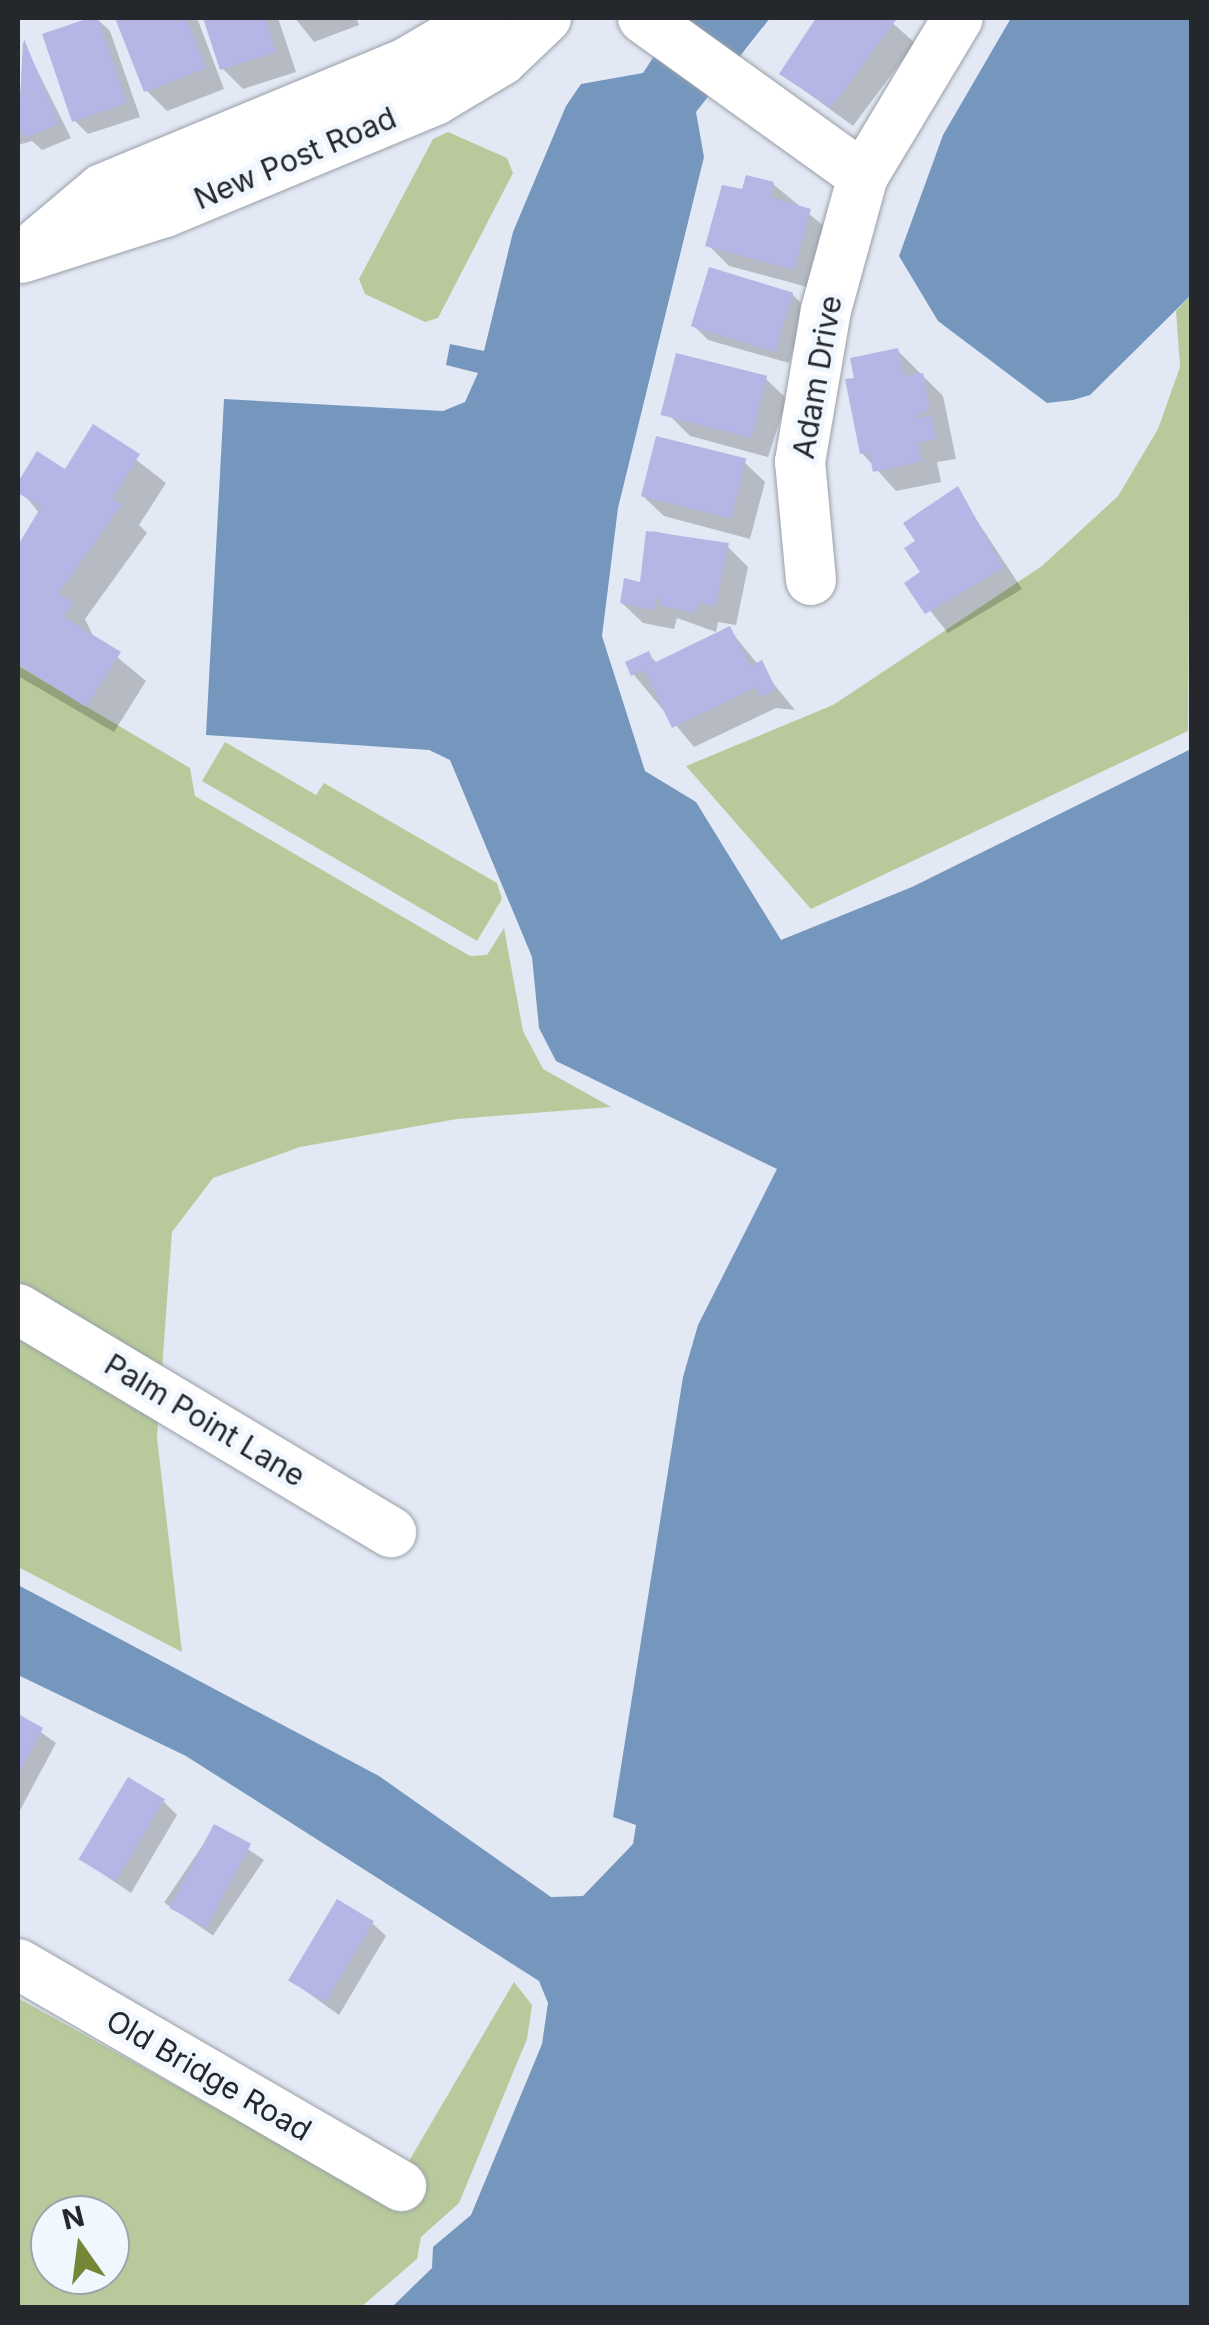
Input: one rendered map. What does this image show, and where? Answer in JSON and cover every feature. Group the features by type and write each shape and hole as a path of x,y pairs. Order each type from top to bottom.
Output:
{"street":[{"name":"New Post Road","path":"19,259 102,189 408,62 482,18"},
{"name":"New Post Road","path":"19,259 165,212 435,100 502,60 546,18"},
{"path":"643,18 863,176"},
{"name":"Adam Drive","path":"810,580 800,502 803,422 863,176 958,18"},
{"name":"Palm Point Lane","path":"18,1309 392,1532"},
{"name":"Old Bridge Road","path":"18,1964 401,2186"}],"green space":[{"path":"448,132 507,158 513,173 438,318 425,322 365,294 359,279 433,139"},
{"path":"1191,295 1188,731 811,909 686,766 833,705 1042,566 1118,496 1158,429 1180,367 1176,311"},
{"path":"18,666 190,768 195,796 470,956 487,955 504,928 523,1031 543,1069 611,1107 457,1119 300,1147 213,1178 172,1232 157,1438 182,1652 18,1567"},
{"path":"225,742 316,795 324,783 497,883 502,899 477,941 202,781"},
{"path":"514,1982 532,2005 527,2039 459,2203 421,2237 417,2259 361,2307 18,2308 18,1998 385,2202"}],"water":[{"path":"679,18 770,18 696,112 704,157 618,508 602,636 645,771 696,802 781,940 912,887 1191,749 1191,2307 392,2307 432,2268 433,2247 471,2215 542,2044 548,2003 539,1981 186,1756 18,1675 18,1585 379,1776 551,1897 583,1896 633,1844 636,1825 613,1817 683,1377 698,1325 777,1169 556,1061 539,1028 532,957 450,760 429,750 206,735 224,399 443,411 465,402 478,373 446,365 450,344 484,351 513,232 566,106 581,84 643,73"},
{"path":"1011,18 1191,18 1191,295 1090,395 1073,400 1047,403 938,321 899,256 943,135"}],"building":[{"path":"98,18 127,103 72,122 42,34"},
{"path":"115,18 186,18 206,68 144,92"},
{"path":"203,18 265,18 276,52 220,70"},
{"path":"816,18 896,20 831,108 779,74"},
{"path":"24,39 59,124 26,138 18,128"},
{"path":"746,175 774,182 770,197 811,209 794,270 705,246 722,185 742,189"},
{"path":"709,267 793,293 775,352 691,326"},
{"path":"898,348 904,376 923,373 930,408 913,419 932,415 936,439 918,442 922,461 873,472 869,452 860,454 845,379 854,378 850,358"},
{"path":"676,353 767,376 752,438 661,415"},
{"path":"93,424 140,454 112,499 122,504 58,594 73,603 64,617 121,652 86,707 18,664 18,545 41,507 18,493 18,482 37,451 65,469"},
{"path":"656,436 746,458 731,519 641,496"},
{"path":"958,486 1003,568 925,614 904,583 920,572 904,548 915,541 903,523"},
{"path":"646,531 729,543 716,606 698,602 695,613 661,606 657,595 654,610 620,603 624,578 640,582"},
{"path":"730,626 750,666 762,660 776,689 760,697 756,687 672,728 644,670 631,676 625,662 649,651 654,663"},
{"path":"18,1714 43,1728 18,1776"},
{"path":"128,1777 165,1799 115,1881 79,1859"},
{"path":"214,1824 251,1844 206,1928 169,1908"},
{"path":"337,1899 374,1921 325,2003 288,1980"}]}
